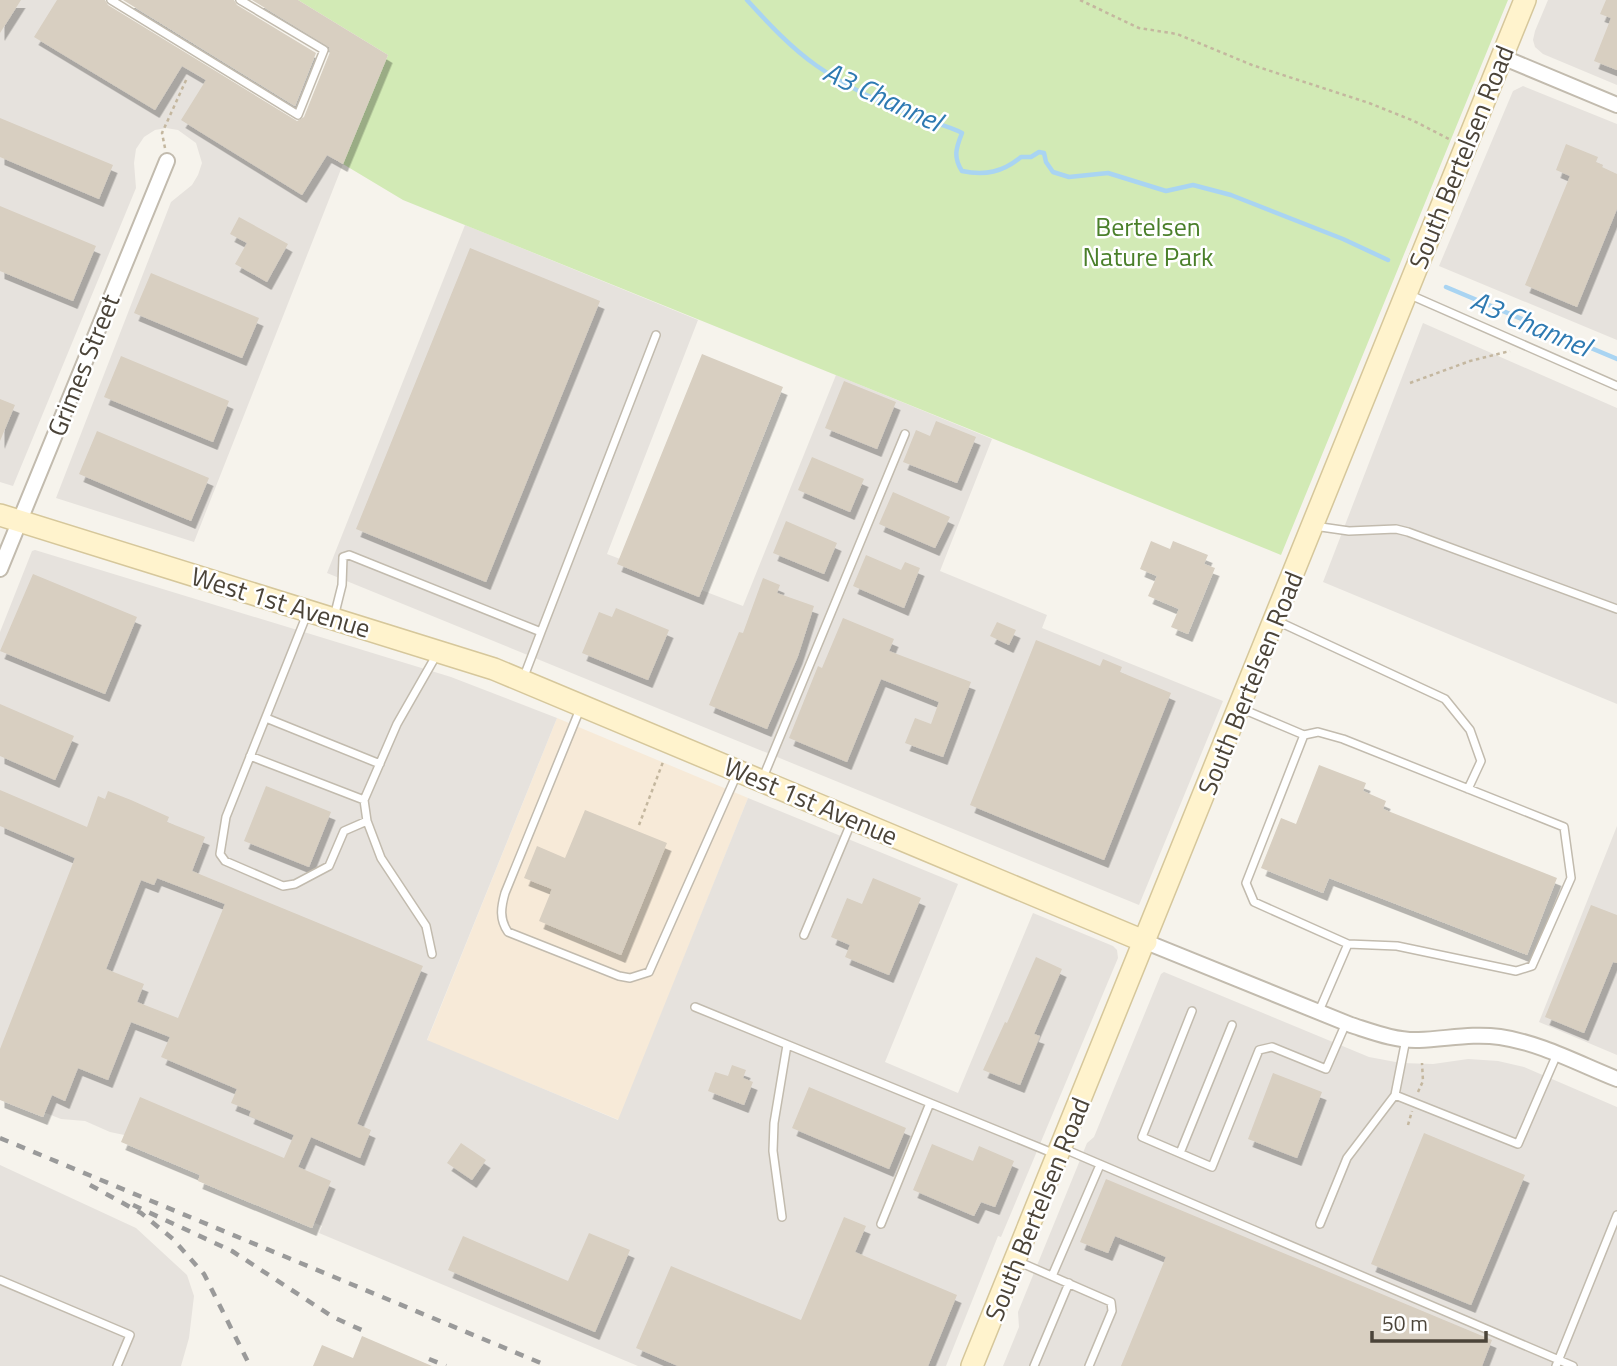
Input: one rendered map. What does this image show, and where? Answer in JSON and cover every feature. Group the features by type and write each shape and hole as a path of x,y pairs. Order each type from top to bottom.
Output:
{"street":[{"name":"South Bertelsen Road","path":"972,1366 1146,942 1525,0"},
{"path":"1502,57 1617,105"},
{"name":"Grimes Street","path":"0,569 10,518 167,162"},
{"name":"West 1st Avenue","path":"10,518 439,651 522,680 1346,1023 1384,1036 1406,1039 1462,1035 1500,1037 1531,1044 1617,1080"}],"lane":[{"path":"111,0 298,116 324,50 240,0"},
{"path":"1407,293 1617,386"},
{"path":"522,680 656,335"},
{"path":"761,781 905,434"},
{"path":"1313,526 1349,531 1396,529 1408,532 1617,609"},
{"path":"334,618 342,585 343,557 349,555 541,632"},
{"path":"308,610 226,817 220,853 225,862 283,886 295,884 329,866 344,831 367,821"},
{"path":"1275,620 1445,699 1470,730 1481,761 1468,789"},
{"path":"432,954 426,926 381,858 367,821 364,800 397,724 439,651"},
{"path":"582,705 501,904 503,924 508,932 619,976 630,978 649,972 654,966 739,771"},
{"path":"1240,708 1304,735 1318,732 1343,738 1564,827 1571,878 1532,966 1516,971 1397,946 1348,944 1254,902 1247,883 1304,735"},
{"path":"266,718 380,764"},
{"path":"250,756 364,800"},
{"path":"804,935 853,819"},
{"path":"1319,1011 1348,944"},
{"path":"695,1007 930,1103 1100,1165 1557,1363 1573,1366"},
{"path":"1192,1011 1142,1137 1212,1167 1259,1050 1272,1047 1326,1069 1346,1023"},
{"path":"1180,1153 1232,1025"},
{"path":"1320,1224 1348,1158 1395,1095 1406,1039"},
{"path":"782,1217 773,1151 774,1123 788,1045"},
{"path":"1395,1095 1518,1144 1557,1054"},
{"path":"881,1224 930,1103"},
{"path":"1052,1276 1100,1165"},
{"path":"1557,1363 1617,1215"},
{"path":"1016,1260 1108,1299 1113,1306 1089,1366"},
{"path":"0,1280 130,1335 117,1366"},
{"path":"1034,1366 1069,1283"}],"path":[{"path":"1080,0 1139,29 1177,34 1252,65 1369,103 1466,146"},
{"path":"167,162 162,133 187,78"},
{"path":"1410,383 1470,361 1528,346"},
{"path":"639,825 663,762"}],"shaded area":[{"path":"0,0 75,0 343,164 194,542 56,498 171,202 192,185 202,163 196,143 178,130 155,130 144,137 136,149 136,188 13,486 0,482"},
{"path":"1548,0 1617,0 1617,85 1543,54 1535,47 1535,31"},
{"path":"1523,86 1617,124 1617,340 1439,266 1513,91"},
{"path":"465,225 698,320 607,554 743,606 836,375 992,439 940,571 1047,615 1042,628 1223,701 1139,905 327,573"},
{"path":"1423,323 1617,408 1617,704 1323,582"},
{"path":"32,551 451,677 557,718 427,1040 618,1120 748,798 958,884 885,1062 958,1093 1033,913 1113,946 1117,950 1118,958 1001,1237 998,1236 946,1366 638,1366 319,1233 322,1226 205,1178 208,1170 129,1136 110,1132 85,1121 61,1119 0,1095 0,632"},
{"path":"557,718 748,798 619,1120 427,1041"},
{"path":"1617,826 1617,1055 1539,1022"},
{"path":"1164,972 1369,1057 1401,1063 1433,1064 1468,1059 1498,1061 1524,1067 1617,1107 1617,1366 1003,1366 1019,1327 1018,1312 1087,1143 1094,1137"},
{"path":"0,1165 136,1228 187,1275 194,1296 189,1338 181,1366 0,1366"}],"green space":[{"name":"Bertelsen Nature Park","path":"298,0 1508,0 1281,555 403,200 343,164 388,55"}],"building":[{"path":"0,0 21,0 0,33"},
{"path":"57,0 105,0 108,5 297,121 304,117 330,52 329,47 252,0 298,0 388,55 343,164 327,155 302,195 181,120 206,80 182,66 155,110 34,37"},
{"path":"123,0 234,0 237,5 316,53 295,106"},
{"path":"1606,0 1617,0 1617,70 1594,61 1611,18 1600,14"},
{"path":"0,118 113,165 99,199 0,157"},
{"path":"1566,144 1598,157 1596,162 1617,174 1617,209 1577,307 1525,285 1570,176 1556,170"},
{"path":"0,206 96,246 73,301 0,271"},
{"path":"239,217 288,244 267,282 235,264 247,243 230,234"},
{"path":"470,248 600,301 486,582 356,529"},
{"path":"151,273 259,318 242,358 134,313"},
{"path":"702,354 783,387 699,597 617,564"},
{"path":"121,356 229,401 213,442 104,397"},
{"path":"844,381 896,402 877,449 825,428"},
{"path":"0,399 15,405 0,441"},
{"path":"936,421 976,437 957,483 903,462 916,430 930,436"},
{"path":"97,431 209,478 191,521 79,474"},
{"path":"812,457 864,479 850,512 798,490"},
{"path":"893,492 950,517 935,548 879,524"},
{"path":"786,521 837,543 824,574 773,553"},
{"path":"1151,541 1170,549 1173,541 1208,555 1204,564 1215,568 1188,634 1171,627 1179,609 1148,596 1157,576 1140,569"},
{"path":"866,555 901,570 905,562 920,568 904,608 853,586"},
{"path":"33,574 137,617 105,694 0,651"},
{"path":"763,578 780,585 777,593 814,606 798,656 767,729 709,705 739,632 743,633"},
{"path":"616,608 669,630 648,680 582,653 599,612 612,617"},
{"path":"843,618 894,639 889,651 971,682 943,757 905,743 915,718 931,724 939,702 881,679 847,762 789,738 818,666 822,668"},
{"path":"997,622 1016,630 1009,645 990,636"},
{"path":"1036,640 1100,666 1103,659 1122,667 1120,672 1171,693 1104,860 970,805"},
{"path":"0,704 74,736 55,780 0,756"},
{"path":"1319,765 1366,783 1363,791 1386,801 1383,809 1557,878 1527,955 1329,878 1323,893 1261,868 1281,818 1296,824"},
{"path":"266,786 331,812 309,867 244,841"},
{"path":"0,790 87,827 98,796 105,799 108,791 169,817 167,822 205,837 192,871 423,966 357,1124 371,1130 360,1158 311,1137 298,1167 331,1181 312,1228 198,1181 200,1175 121,1142 140,1097 284,1158 294,1135 249,1116 251,1111 231,1103 237,1089 161,1057 170,1037 131,1022 108,1080 78,1068 65,1101 52,1095 43,1117 0,1100 0,1049 75,858 0,826","holes":["157,878 225,904 178,1018 137,1002 144,984 106,969 141,880 154,885"]},
{"path":"585,810 667,843 621,955 539,921 552,889 524,878 537,846 565,858"},
{"path":"873,878 921,898 889,975 845,957 850,945 831,937 847,898 862,904"},
{"path":"1591,905 1617,915 1617,963 1613,962 1584,1033 1545,1017"},
{"path":"1036,957 1062,969 1034,1034 1040,1036 1020,1085 983,1070"},
{"path":"732,1065 746,1070 743,1078 753,1082 744,1105 708,1091 715,1072 728,1076"},
{"path":"1273,1073 1322,1092 1297,1158 1248,1139"},
{"path":"809,1087 906,1128 889,1169 792,1128"},
{"path":"1424,1133 1525,1175 1471,1305 1371,1264"},
{"path":"461,1143 486,1160 472,1180 447,1163"},
{"path":"932,1144 973,1161 979,1146 1014,1161 995,1207 981,1202 974,1216 913,1190"},
{"path":"1106,1179 1492,1340 1482,1366 1121,1366 1166,1257 1115,1236 1108,1253 1080,1242"},
{"path":"844,1217 866,1226 855,1252 957,1295 928,1366 678,1366 636,1348 671,1266 801,1320"},
{"path":"589,1233 630,1250 595,1332 448,1270 463,1236 568,1281"},
{"path":"362,1336 432,1366 313,1366 322,1345 353,1358"}],"waterway":[{"name":"A3 Channel","path":"747,0 789,43 829,74 891,106 962,133 956,152 962,171 993,172 1021,157 1044,153 1053,172 1069,177 1108,173 1166,191 1193,185 1231,195 1343,239 1388,260"},
{"name":"A3 Channel","path":"1446,287 1617,359"}],"railway":[{"path":"0,1138 548,1366"},
{"path":"90,1185 141,1213 173,1239 204,1274 250,1366"},
{"path":"133,1205 232,1251 333,1317 366,1332"},
{"path":"429,1359 446,1366"}]}
